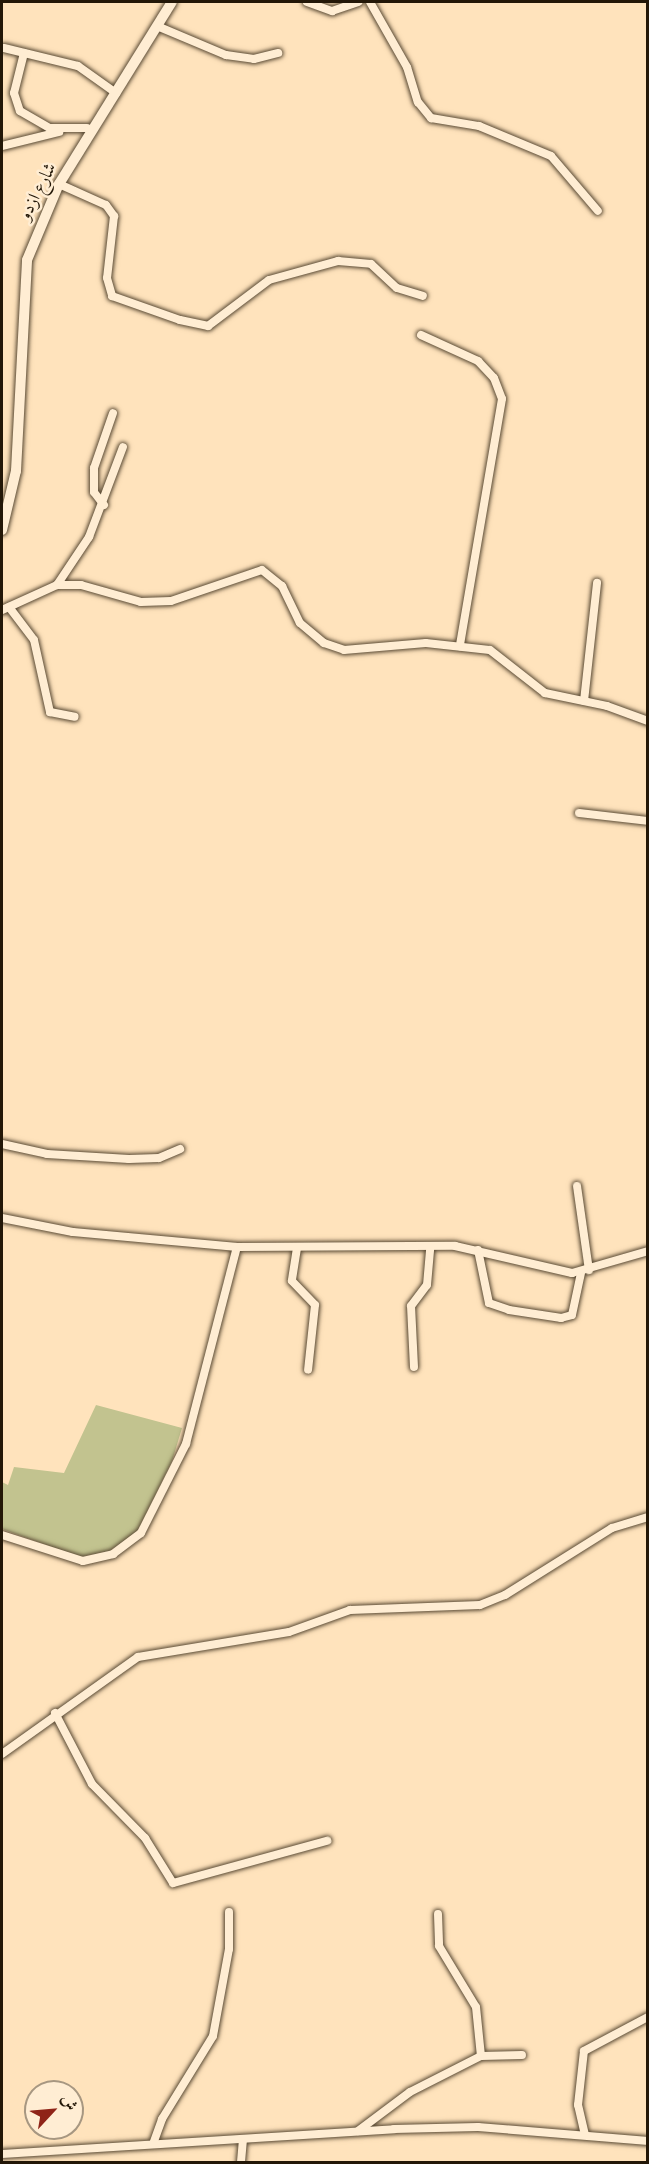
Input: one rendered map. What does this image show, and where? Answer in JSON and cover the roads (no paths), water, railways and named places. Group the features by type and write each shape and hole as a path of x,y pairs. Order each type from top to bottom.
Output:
{"street":[{"name":"شارع ازدو","path":"2,530 16,471 27,260 59,184 92,126 116,93 172,2"},
{"path":"307,2 332,11 358,2"},
{"path":"370,2 407,68 418,102 431,118 479,126 551,156 598,211"},
{"path":"157,26 226,55 254,59 278,53"},
{"path":"4,48 78,66 116,93"},
{"path":"24,53 14,93 20,111 50,128 92,126"},
{"path":"2,146 92,126"},
{"path":"59,184 95,199 114,216 107,278 112,296 180,320 208,326 269,280 338,261 371,264 397,288 423,296"},
{"path":"421,335 478,361 494,378 502,399 460,646"},
{"path":"104,505 94,492 94,468 113,413"},
{"path":"57,585 104,505 123,447"},
{"path":"75,717 50,712 34,640 5,608 57,585 81,585 141,602 171,601 262,570 282,586 300,623 324,643 344,650 426,643 490,650 545,693 584,701 648,721"},
{"path":"584,701 597,583"},
{"path":"579,813 648,821"},
{"path":"2,1144 47,1154 129,1159 159,1158 180,1149"},
{"path":"478,1250 489,1303 509,1310 561,1318 572,1315 585,1271 577,1186"},
{"path":"2,1218 74,1232 237,1247 430,1247 478,1250 585,1271 648,1251"},
{"path":"2,1535 84,1561 113,1554 141,1533 186,1444 237,1247"},
{"path":"414,1367 411,1306 429,1278 430,1247"},
{"path":"297,1248 292,1281 315,1305 308,1370"},
{"path":"2,1754 55,1713 124,1665 154,1653 289,1632 350,1610 480,1605 505,1595 612,1528 648,1516"},
{"path":"55,1713 92,1785 145,1838 173,1883 327,1841"},
{"path":"153,2144 162,2119 213,2036 229,1949 229,1911"},
{"path":"438,1914 439,1946 476,2007 481,2056"},
{"path":"585,2134 578,2095 584,2051 648,2017"},
{"path":"358,2131 410,2092 481,2056 522,2055"},
{"path":"2,2154 358,2131 478,2127 585,2134 648,2141"},
{"path":"241,2163 243,2139"}]}
